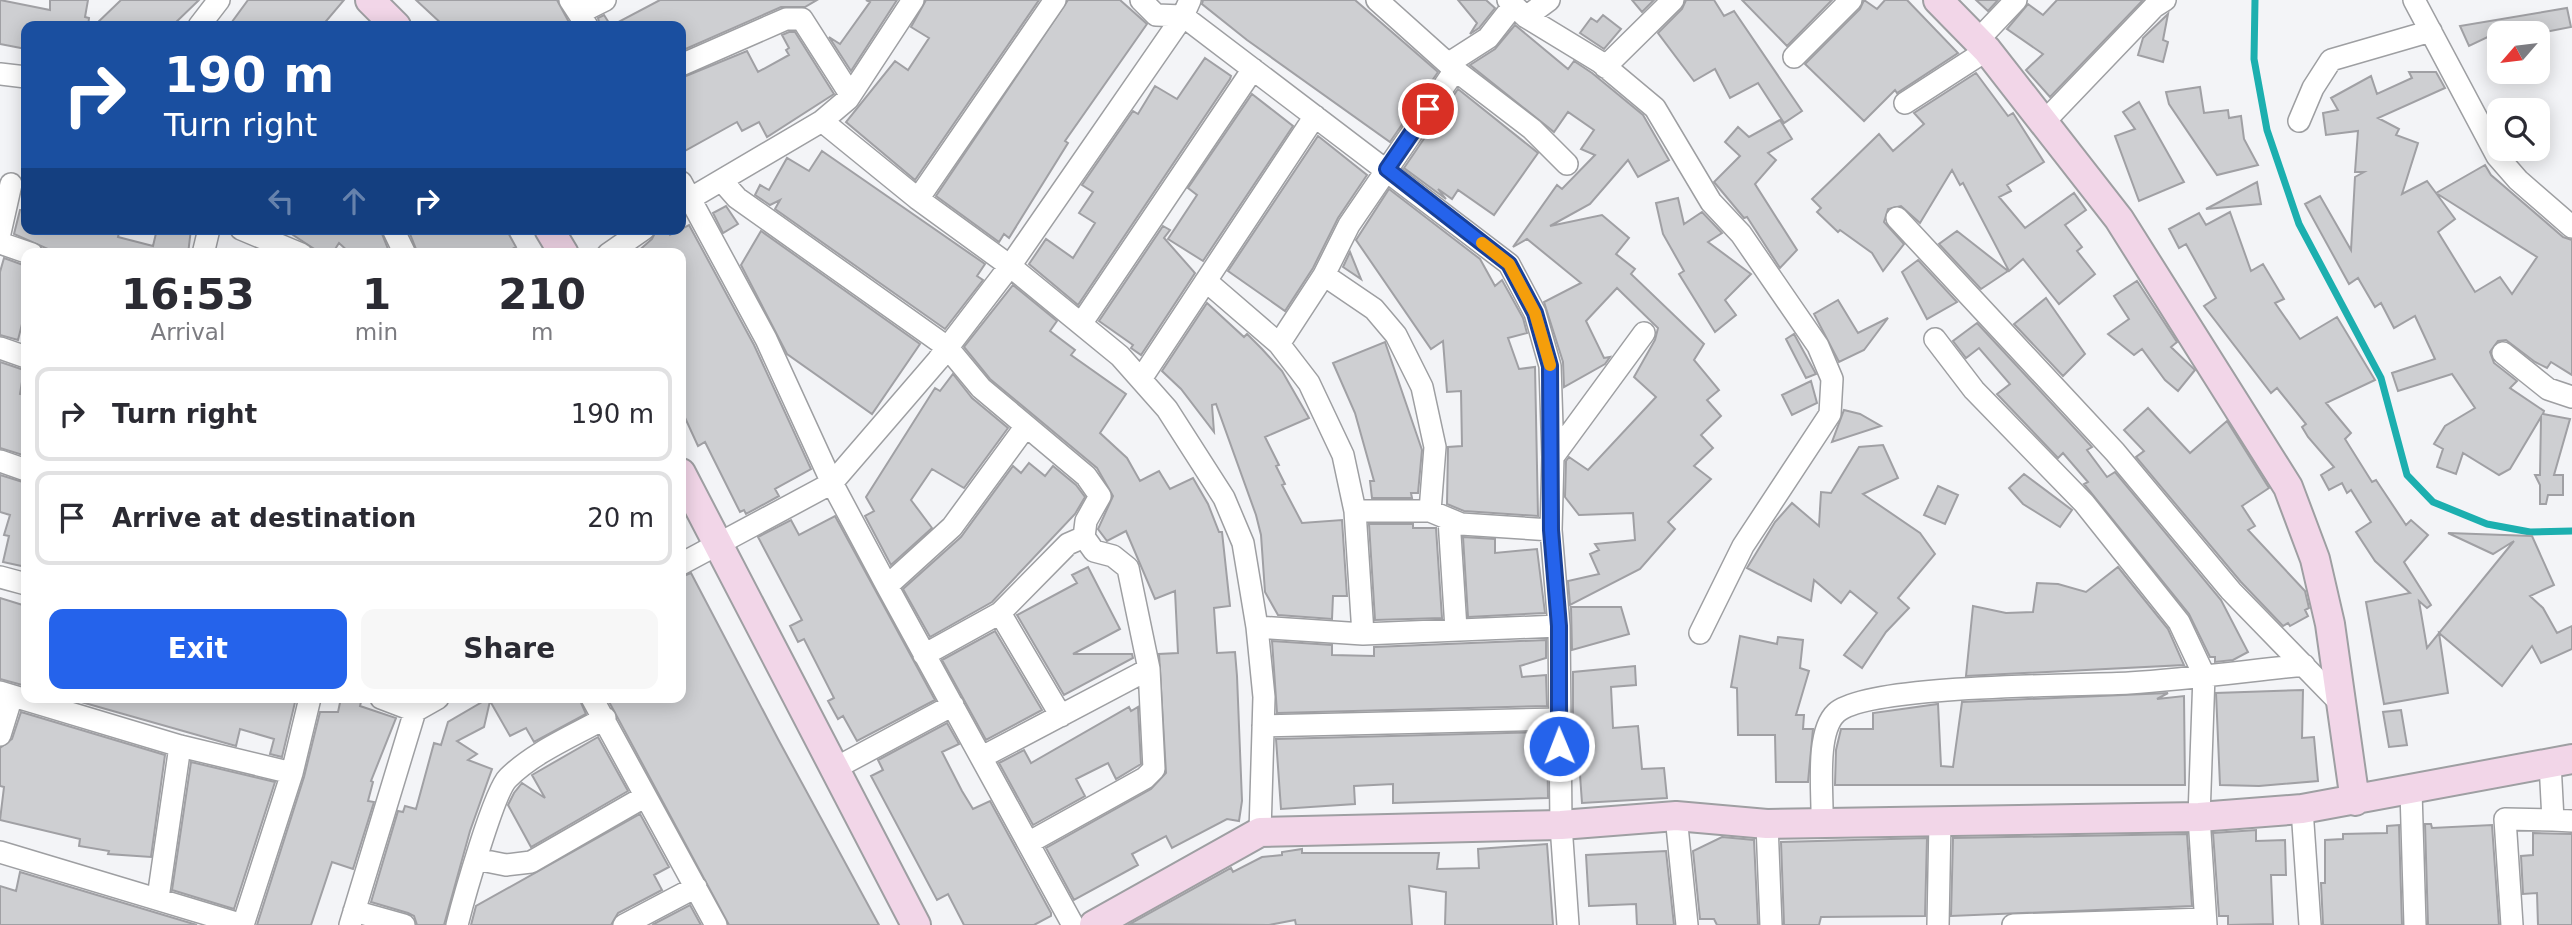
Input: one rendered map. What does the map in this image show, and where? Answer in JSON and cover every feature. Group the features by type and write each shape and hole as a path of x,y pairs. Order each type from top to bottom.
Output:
{"main road":[{"path":"370,0 391,21"},
{"path":"1938,0 1983,45 2119,219 2288,487 2315,559 2330,624 2355,801"},
{"path":"686,483 832,770 915,925"},
{"path":"1094,925 1260,832 1561,825 1676,816 1767,824 1822,821 2199,817 2302,809 2355,801 2561,761"}],"street":[{"path":"203,21 219,0"},
{"path":"579,13 605,0"},
{"path":"686,194 722,181 822,121 850,94 913,0"},
{"path":"918,199 1055,0"},
{"path":"1141,0 1156,15 1187,8"},
{"path":"1377,0 1452,67 1532,129 1567,164"},
{"path":"1279,344 1324,275 1349,225 1452,67 1488,38 1516,8 1549,0"},
{"path":"1605,67 1673,0"},
{"path":"1794,57 1851,0"},
{"path":"1905,103 1983,45 2016,0"},
{"path":"2043,123 2154,7 2165,0"},
{"path":"2414,0 2497,156 2518,180 2572,227"},
{"path":"1187,8 1253,69 1509,264 1535,313 1550,366 1553,457 1551,530 1559,626 1561,825 1568,925"},
{"path":"686,561 832,482 947,347 1010,266 1187,8"},
{"path":"1516,8 1605,67 1655,108 1711,202 1741,234 1818,346 1832,379 1830,414 1743,546 1700,633"},
{"path":"686,63 786,19 802,19 850,94"},
{"path":"2299,121 2313,88 2330,61 2431,31"},
{"path":"1081,324 1253,69"},
{"path":"0,74 21,76"},
{"path":"1141,379 1315,116"},
{"path":"822,121 918,199 1010,266 1120,356 1167,409 1224,498 1243,543 1257,627 1264,726 1260,832"},
{"path":"722,181 737,198 947,347 981,388 1086,476 1100,496 1086,521 1084,537 1094,551 1113,556 1128,568 1149,669 1154,769 1145,778 1028,843"},
{"path":"0,233 12,184"},
{"path":"686,199 766,339 832,482 924,656 1073,925"},
{"path":"1897,218 2115,452 2179,525 2231,591 2341,704"},
{"path":"255,235 287,248"},
{"path":"617,248 635,235"},
{"path":"0,243 21,250"},
{"path":"1324,275 1381,317 1396,335 1422,387 1435,447 1440,515 1456,629"},
{"path":"1206,281 1279,344 1309,383 1343,455 1355,511 1363,634"},
{"path":"1553,457 1644,333"},
{"path":"1935,340 1974,390 2084,503 2179,622 2204,675 2199,817 2206,922 2013,925"},
{"path":"0,348 21,355"},
{"path":"2503,353 2549,390 2572,397"},
{"path":"887,586 952,527 1026,426"},
{"path":"0,461 21,468"},
{"path":"1355,511 1440,515 1461,524 1551,530"},
{"path":"924,656 1000,613 1068,544 1084,537"},
{"path":"0,577 21,583"},
{"path":"1000,613 1061,716"},
{"path":"1257,627 1363,634 1559,626"},
{"path":"1822,821 1825,731 1838,712 1862,700 1966,689 2130,683 2304,665"},
{"path":"982,757 1149,669"},
{"path":"0,735 6,694"},
{"path":"42,703 180,746 292,773"},
{"path":"0,853 243,925 292,773 309,703"},
{"path":"394,703 415,711"},
{"path":"404,925 352,918 415,711 429,703"},
{"path":"595,703 716,925"},
{"path":"832,770 953,705"},
{"path":"457,925 476,859 505,780 523,765 604,719"},
{"path":"1264,726 1558,719"},
{"path":"158,898 180,746"},
{"path":"2512,925 2505,819 2563,820 2561,761"},
{"path":"2411,790 2415,925"},
{"path":"476,859 506,865 531,862 644,797"},
{"path":"2302,809 2310,925"},
{"path":"1676,816 1687,925"},
{"path":"1938,925 1940,821"},
{"path":"1767,824 1771,925"},
{"path":"624,925 696,887"}],"building":[{"path":"0,0 50,10 50,0 88,0 85,17 89,18 89,21 21,21 21,48 0,44"},
{"path":"121,0 199,0 177,21 99,21"},
{"path":"248,0 344,0 326,21 233,21"},
{"path":"416,0 557,0 568,21 439,21"},
{"path":"660,0 817,0 805,7 781,7 686,49 686,21 620,21"},
{"path":"866,0 897,0 851,71 829,37 840,44 870,2"},
{"path":"926,0 1039,0 915,180 846,122 895,61 908,70 929,38 911,27"},
{"path":"1068,0 1120,0 1147,24 1065,141 1068,143 1009,238 1004,234 999,242 936,196"},
{"path":"1203,0 1355,0 1438,72 1390,142 1247,40 1202,4"},
{"path":"1458,0 1486,0 1495,8 1479,28 1470,34 1477,23"},
{"path":"1632,0 1654,0 1642,12"},
{"path":"1686,0 1714,0 1724,16 1734,11 1802,111 1784,123 1758,83 1730,98 1715,69 1694,81 1658,33 1682,9"},
{"path":"1742,0 1832,0 1787,46"},
{"path":"1864,0 1877,9 1885,0 1907,0 1958,53 1897,93 1895,90 1864,121 1805,64 1860,9"},
{"path":"1976,0 1998,0 1988,11"},
{"path":"2057,0 2143,0 2050,97 2026,70 2043,54 2007,29 2028,4 2043,15"},
{"path":"2567,8 2571,27 2550,31 2550,21 2490,21"},
{"path":"2168,14 2163,40 2168,42 2163,62 2138,55 2143,38"},
{"path":"604,15 608,21 599,21 598,18"},
{"path":"1603,15 1621,29 1604,49 1580,33 1591,18 1597,22"},
{"path":"2487,21 2487,37 2469,46 2460,26"},
{"path":"1515,25 1568,69 1574,61 1643,115 1669,160 1638,177 1628,160 1590,204 1550,226 1602,215 1629,238 1616,254 1635,269 1631,274 1704,344 1694,360 1719,390 1707,400 1721,416 1701,435 1713,448 1694,466 1711,479 1668,522 1675,529 1640,569 1570,605 1568,581 1599,574 1590,554 1599,550 1595,544 1635,540 1633,513 1579,515 1565,497 1566,461 1569,457 1588,470 1656,397 1634,377 1655,340 1658,328 1617,288 1586,321 1604,358 1610,357 1605,364 1564,387 1563,362 1544,302 1581,283 1527,239 1513,247 1557,185 1562,189 1595,155 1581,149 1594,130 1568,112 1554,132 1470,65 1495,49"},
{"path":"795,32 834,94 767,137 759,122 742,131 737,122 686,150 686,76 747,51 758,72 789,55 786,50 789,48 782,35"},
{"path":"1205,58 1231,76 1230,79 1078,305 1029,264 1046,239 1073,258 1095,223 1079,213 1093,192 1082,185 1133,111 1138,114 1155,86 1177,99"},
{"path":"2409,72 2436,72 2445,88 2378,118 2399,129 2396,135 2418,143 2402,194 2427,181 2436,193 2485,165 2491,175 2563,237 2572,240 2572,375 2551,362 2547,368 2535,362 2506,340 2498,341 2490,352 2494,363 2517,381 2510,388 2544,411 2543,414 2570,419 2554,475 2563,475 2563,495 2548,495 2546,504 2540,504 2540,485 2535,475 2540,475 2541,417 2510,469 2499,475 2463,453 2456,474 2437,467 2443,449 2434,444 2445,426 2475,408 2452,374 2398,391 2392,373 2435,359 2415,316 2394,328 2381,303 2375,307 2358,278 2349,284 2305,204 2320,196 2351,250 2355,177 2364,172 2355,172 2358,131 2326,135 2323,113 2338,110 2331,98 2371,76 2377,94 2412,78","holes":["2436,193 2537,257 2512,294 2500,277 2475,292 2438,232 2455,219"]},
{"path":"1976,73 2008,116 2013,113 2044,162 2007,185 2011,191 1999,197 2025,228 2074,193 2086,210 2065,225 2082,247 2077,251 2095,274 2059,304 2023,259 2009,271 1963,183 1960,185 1952,170 1920,223 1901,206 1888,209 1884,222 1904,244 1883,271 1872,253 1840,230 1838,232 1817,212 1821,208 1812,199 1879,134 1893,151 1924,124 1914,113"},
{"path":"2200,87 2204,113 2228,110 2229,118 2241,116 2244,139 2258,165 2217,175 2169,104 2166,92"},
{"path":"1458,89 1538,153 1494,215 1458,190 1452,199 1438,189 1446,199 1404,168"},
{"path":"1252,94 1293,126 1203,261 1168,239 1197,195 1188,188"},
{"path":"2139,102 2184,182 2139,201 2115,136 2135,129 2123,112"},
{"path":"1780,120 1792,139 1768,153 1776,160 1755,184 1797,250 1780,268 1747,217 1744,218 1714,182 1740,156 1725,142 1738,127 1749,137"},
{"path":"1318,136 1367,175 1338,218 1313,268 1285,311 1228,271"},
{"path":"822,151 985,264 977,276 983,280 945,329 775,209 780,200 770,205 755,195 760,185 769,190 787,158 809,171"},
{"path":"2257,182 2261,204 2206,209"},
{"path":"1389,189 1480,259 1495,286 1502,280 1523,318 1527,333 1508,338 1519,369 1535,367 1538,516 1464,511 1447,504 1448,447 1462,446 1461,391 1447,392 1443,341 1431,349 1356,240"},
{"path":"1678,198 1684,224 1702,212 1722,233 1708,242 1751,274 1725,300 1736,315 1715,332 1679,274 1684,271 1663,234 1656,203"},
{"path":"726,206 738,224 723,233 713,213"},
{"path":"21,210 21,235 118,235 153,246 156,235 190,235 189,248 46,248 14,234"},
{"path":"2230,212 2251,271 2263,264 2284,299 2275,303 2300,339 2337,317 2375,380 2326,403 2351,433 2345,439 2372,482 2376,480 2406,525 2411,520 2428,535 2404,562 2431,605 2427,608 2419,601 2427,648 2439,633 2448,693 2384,704 2366,602 2410,593 2375,561 2356,532 2371,522 2351,490 2347,493 2342,483 2329,490 2321,475 2334,467 2308,437 2302,427 2306,424 2277,388 2271,393 2204,306 2216,298 2186,244 2179,248 2169,229 2199,213 2206,225"},
{"path":"689,225 754,345 811,469 775,489 779,496 746,514 744,510 740,512 705,442 698,446 686,420 686,248 642,248 654,235 686,235 686,227"},
{"path":"1163,226 1170,230 1164,238 1195,273 1141,355 1131,348 1133,345 1099,321"},
{"path":"761,231 920,344 872,414 787,354 741,265"},
{"path":"1957,231 2008,271 1981,289 1939,244"},
{"path":"293,235 382,235 388,248 344,248 339,243 336,248 313,248"},
{"path":"410,235 509,235 516,247 514,248 416,248"},
{"path":"1350,252 1361,279 1343,267"},
{"path":"4,258 21,264 21,328 18,340 0,335 0,272"},
{"path":"1918,260 1957,302 1927,319 1902,272"},
{"path":"2137,281 2177,342 2171,347 2195,370 2178,391 2165,380 2142,349 2134,355 2108,334 2129,319 2114,296"},
{"path":"1013,285 1057,321 1050,331 1075,350 1071,355 1126,394 1100,433 1127,458 1140,481 1159,471 1170,489 1193,478 1208,504 1219,532 1222,532 1230,606 1214,608 1217,653 1235,652 1242,801 1239,821 1227,819 1172,848 1166,836 1132,854 1138,865 1074,900 1046,848 1151,789 1166,773 1159,654 1178,653 1175,591 1155,599 1126,531 1107,541 1098,529 1113,496 1097,468 990,379 964,347"},
{"path":"2046,298 2085,354 2063,376 2014,324"},
{"path":"1838,300 1858,333 1888,318 1864,350 1839,362 1814,314"},
{"path":"1207,303 1244,337 1247,334 1282,371 1309,418 1265,437 1279,465 1276,466 1285,484 1282,485 1302,523 1342,520 1347,596 1333,596 1332,619 1278,615 1265,592 1261,535 1256,515 1216,404 1212,405 1214,432 1181,389 1162,371"},
{"path":"1977,323 2092,447 2087,450 2107,477 2115,472 2221,600 2248,652 2233,660 2215,662 2215,657 2210,657 2189,614 2084,484 2088,482 2063,453 2058,458 1997,394 2010,384 1979,348 1966,358 1953,341"},
{"path":"1794,334 1816,374 1806,378 1786,339"},
{"path":"1385,342 1422,450 1418,493 1411,493 1412,498 1372,498 1370,481 1374,481 1355,413 1333,363"},
{"path":"0,362 21,369 21,454 0,448"},
{"path":"953,374 972,398 1008,428 964,488 932,469 911,500 932,528 891,565 865,516 874,511 866,497 935,388 940,391"},
{"path":"1811,381 1817,403 1792,415 1782,395"},
{"path":"2148,408 2190,453 2227,421 2269,488 2242,506 2255,526 2248,530 2305,591 2309,608 2305,610 2308,616 2290,626 2288,623 2283,626 2241,582 2136,457 2144,451 2124,430"},
{"path":"1844,410 1860,414 1881,426 1832,442"},
{"path":"1883,445 1898,478 1863,494 1920,533 1935,554 1898,598 1909,608 1886,632 1862,668 1844,655 1877,613 1850,591 1841,603 1814,580 1811,601 1747,568 1775,522 1792,503 1819,526 1821,492 1831,493 1859,447"},
{"path":"1029,463 1045,476 1053,466 1076,485 1085,497 1075,514 992,602 930,637 903,589 961,537 1013,466 1021,473"},
{"path":"2024,474 2072,510 2060,527 2023,504 2009,488"},
{"path":"0,475 21,481 21,566 3,562 9,536 4,535 10,515 0,512"},
{"path":"1938,486 1958,495 1945,524 1924,515"},
{"path":"835,516 935,700 857,741 843,716 838,719 828,701 834,698 804,639 798,642 790,626 802,620 758,537 791,520 799,535"},
{"path":"1369,524 1413,524 1413,528 1436,528 1442,618 1375,620"},
{"path":"2448,533 2532,536 2554,585 2530,596 2543,608 2557,633 2572,626 2572,649 2541,663 2532,646 2502,686 2439,633 2514,541 2493,554"},
{"path":"1463,537 1495,539 1495,553 1537,549 1545,613 1468,617"},
{"path":"1088,567 1120,629 1073,654 1132,654 1133,658 1064,695 1017,615 1077,583 1072,575"},
{"path":"2118,567 2168,629 2184,665 1966,676 1973,606 2006,613 2033,612 2037,583 2058,584 2086,592"},
{"path":"691,573 879,925 729,925 610,703 686,703 686,575"},
{"path":"0,598 21,604 21,685 0,679"},
{"path":"1571,607 1621,607 1629,634 1572,650"},
{"path":"995,631 1042,710 986,740 942,660"},
{"path":"1740,636 1777,644 1778,637 1803,640 1800,668 1809,671 1796,715 1804,715 1803,729 1813,729 1808,782 1776,782 1775,735 1738,735 1737,688 1731,687"},
{"path":"1546,640 1546,658 1520,666 1522,677 1546,675 1547,706 1277,713 1272,641 1332,645 1332,655 1374,656 1374,647"},
{"path":"1635,666 1636,685 1611,687 1613,728 1638,726 1642,769 1664,768 1667,798 1582,803 1579,761 1573,762 1573,672"},
{"path":"2303,690 2302,738 2314,737 2318,781 2259,786 2220,785 2216,693"},
{"path":"2168,693 2157,699 2184,696 2185,785 1835,785 1836,750 1841,729 1873,729 1873,713 1938,704 1941,766 1953,767 1962,702"},
{"path":"85,703 295,703 282,757 270,754 274,739 240,729 236,746"},
{"path":"340,703 361,703 360,706 396,718 371,781 373,782 368,801 374,802 353,869 332,862 311,925 257,925 304,777 320,712 338,712"},
{"path":"480,703 490,703 484,727 457,741 477,754 468,760 492,769 470,831 444,925 417,925 414,916 408,913 371,902 398,811 403,812 405,806 416,809 434,743 441,745 448,722"},
{"path":"491,703 581,703 586,714 534,742 526,728 510,736"},
{"path":"1129,707 1131,711 1138,707 1141,764 1116,779 1108,763 1076,779 1085,796 1033,825 999,763 1024,750 1031,763"},
{"path":"2401,710 2407,745 2389,747 2383,712"},
{"path":"21,712 165,755 151,857 108,854 109,851 79,846 80,839 0,820 4,787 0,786 0,748 12,739"},
{"path":"947,723 959,744 942,752 962,791 973,809 990,801 1051,913 1051,916 1034,925 964,925 948,894 937,900 871,776 883,770 878,760"},
{"path":"1547,732 1548,798 1393,803 1393,784 1354,786 1355,804 1281,809 1276,739"},
{"path":"598,737 628,791 531,847 508,805 514,793 522,783 545,798 532,775"},
{"path":"191,762 275,782 234,909 172,890"},
{"path":"640,814 669,867 654,875 662,890 618,913 611,925 471,925 476,906"},
{"path":"2425,824 2431,824 2432,828 2492,825 2499,925 2428,925"},
{"path":"2399,825 2402,925 2323,925 2321,883 2325,883 2325,840 2343,839 2343,834 2387,833 2387,826"},
{"path":"2256,830 2256,841 2285,840 2286,875 2271,875 2273,924 2228,925 2228,916 2219,916 2213,833"},
{"path":"2533,833 2572,834 2572,925 2538,925 2537,893 2523,894 2521,856 2533,855"},
{"path":"2187,834 2192,906 1951,916 1953,838"},
{"path":"1722,837 1754,840 1758,925 1717,925 1714,919 1700,919 1693,851"},
{"path":"1927,838 1925,916 1821,917 1819,925 1784,925 1781,842"},
{"path":"1547,844 1553,925 1445,925 1446,892 1409,886 1412,925 1296,925 1295,920 1269,925 1130,924 1231,868 1233,872 1262,857 1282,855 1282,852 1302,849 1302,853 1439,853 1437,869 1479,868 1478,849"},
{"path":"1666,851 1674,925 1637,925 1636,904 1589,906 1586,855"},
{"path":"20,872 197,925 0,925 0,886 16,891"},
{"path":"690,905 701,925 652,925"}],"waterway":[{"path":"2255,0 2254,59 2267,130 2299,224 2381,378 2407,475 2433,502 2487,524 2530,532 2572,531"}],"slow traffic":[{"path":"1482,243 1509,264 1535,313 1550,365"}],"route":[{"path":"1428,109 1387,169 1509,264 1535,313 1550,366 1553,457 1551,530 1559,626 1559,746"}]}
